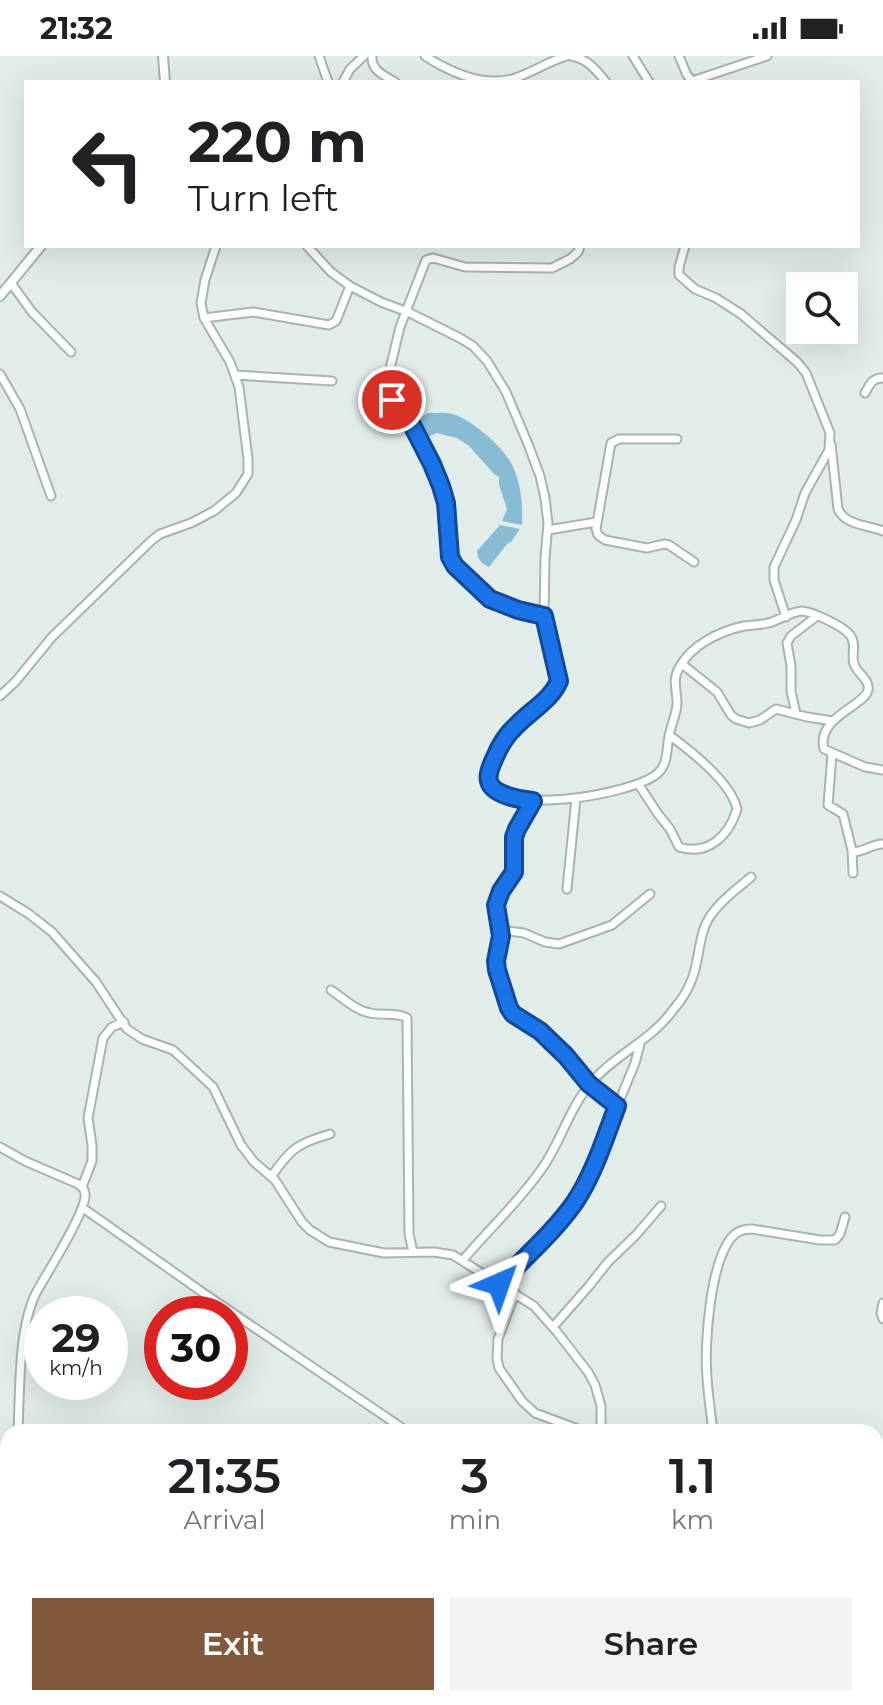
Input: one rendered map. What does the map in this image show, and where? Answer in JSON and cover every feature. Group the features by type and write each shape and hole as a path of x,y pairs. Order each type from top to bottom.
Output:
{"street":[{"path":"163,56 165,80"},
{"path":"319,56 327,80"},
{"path":"344,80 350,69 364,56"},
{"path":"372,56 377,71 392,80"},
{"path":"425,56 466,77 485,80"},
{"path":"499,80 514,78 569,56 587,62 604,80"},
{"path":"633,56 648,80"},
{"path":"679,56 691,80"},
{"path":"695,80 767,56"},
{"path":"0,296 39,248"},
{"path":"0,696 52,637 151,541 160,534 214,511 225,503 248,474 242,404 235,375 204,318 201,303 215,248"},
{"path":"309,248 331,272 350,286 473,346 487,361 506,392 540,476 548,530 544,616 559,681 553,691 503,740 488,778 492,787 520,800 576,798 639,785 658,775 664,766 676,711 675,676 692,652 719,634 766,624 797,611 817,616 849,634 854,644 854,664 868,687 866,695 833,721 822,746 827,752 865,767 883,770"},
{"path":"544,616 490,599 455,566 450,557 446,503 423,446 412,425 392,400 388,384 405,311 426,260 433,258 465,267 552,268 570,259 579,248"},
{"path":"684,248 679,275 695,289 741,314 806,373 830,433 838,509 841,515 857,524 883,531"},
{"path":"11,283 32,312 71,352"},
{"path":"204,318 253,312 329,325 336,321 350,286"},
{"path":"0,374 20,409 51,496"},
{"path":"235,375 332,381"},
{"path":"865,393 871,382 883,378"},
{"path":"677,439 619,439 611,443 596,522 598,535 605,540 647,548 664,544 694,562"},
{"path":"786,617 774,580 774,567 805,493 831,442"},
{"path":"548,530 596,522"},
{"path":"796,714 787,643 791,636 817,616"},
{"path":"682,664 717,692 736,719 749,723 760,720 776,709 833,721"},
{"path":"639,785 679,847 688,849 715,843 729,827 737,809 730,794 710,768 669,735"},
{"path":"832,754 828,805 843,814 852,850 853,873"},
{"path":"567,889 576,798"},
{"path":"533,801 514,837 514,872 497,898 500,944 496,961 513,1014 540,1031 589,1084 617,1106"},
{"path":"852,850 858,852 875,844 883,844"},
{"path":"463,1260 520,1198 542,1168 589,1084 671,1014 688,990 710,915 751,877"},
{"path":"500,930 524,933 559,944 612,925 650,894"},
{"path":"0,896 52,932 96,982 132,1033 173,1050 213,1087 241,1145 284,1191 302,1222 319,1237 344,1246 393,1255 443,1253 463,1260 515,1293 534,1306 588,1372 601,1406 601,1424"},
{"path":"331,990 363,1011 405,1016 409,1022 407,1150 409,1234 413,1252"},
{"path":"18,1424 21,1365 31,1306 83,1208 85,1195 82,1187 92,1161 88,1118 103,1038 112,1027 124,1022"},
{"path":"499,1284 574,1203 597,1158 635,1063 640,1042"},
{"path":"271,1177 296,1147 330,1134"},
{"path":"0,1147 82,1187"},
{"path":"553,1327 661,1206"},
{"path":"83,1208 396,1424"},
{"path":"712,1424 706,1352 711,1296 727,1244 742,1230 752,1229 835,1240 845,1217"},
{"path":"515,1293 498,1339 499,1368 522,1401 535,1413 565,1424"},
{"path":"883,1303 883,1319"}],"water":[{"path":"428,413 450,413 461,417 501,449 517,477 522,525 502,521 507,509 499,477 469,446 457,438 437,433 426,438 421,434 414,421"},
{"path":"500,525 520,529 489,567 480,561 477,551"}],"route":[{"path":"392,400 412,425 441,486 449,526 450,557 455,566 490,599 544,616 558,670 558,685 503,740 488,778 492,787 499,792 533,801 514,837 514,872 497,898 501,936 497,970 513,1014 540,1031 589,1084 617,1106 597,1158 574,1203 499,1284"}]}
